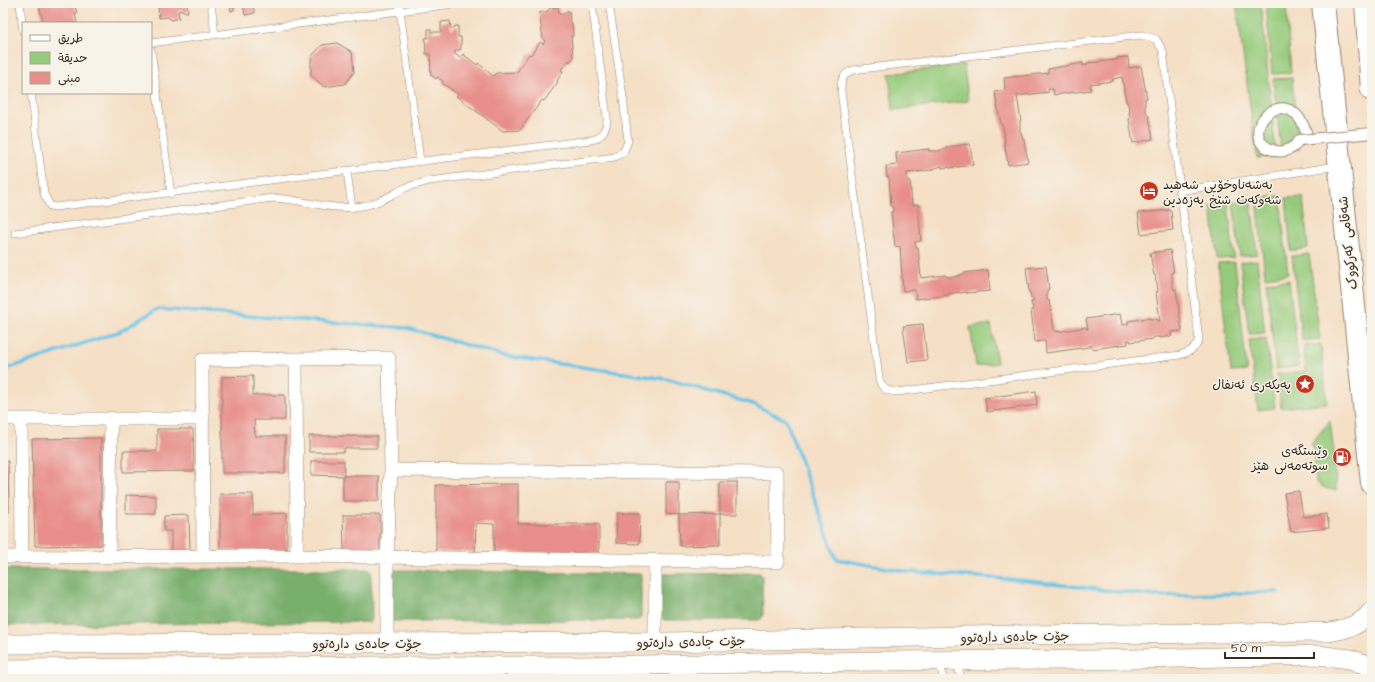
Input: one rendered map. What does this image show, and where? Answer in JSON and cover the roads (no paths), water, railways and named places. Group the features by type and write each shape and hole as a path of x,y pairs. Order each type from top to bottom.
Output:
{"highway":[{"name":"شەقامی کەرکووک","path":"1323,3 1372,483"},
{"path":"1366,3 1372,90"}],"main road":[{"name":"جۆت جادەی دارەتوو","path":"3,644 655,642 1329,632 1343,630 1357,625 1372,611"},
{"path":"1215,634 1216,658"},
{"path":"499,642 499,666"},
{"name":"جۆت جادەی دارەتوو","path":"3,669 316,673 499,666 677,672 947,667 1088,660 1318,655 1350,659 1372,667"}],"street":[{"path":"1307,135 1300,118 1295,113 1288,110 1273,110 1266,114 1258,127 1259,134 1264,145 1279,151 1295,147 1300,140 1372,133"},
{"path":"203,556 202,360 389,358 391,470 387,642"},
{"path":"296,359 297,556"},
{"path":"109,556 110,418"},
{"path":"3,419 203,419"},
{"path":"21,419 22,557"},
{"path":"3,557 297,556 778,562 777,473 391,470"},
{"path":"655,561 655,642"}],"lane":[{"path":"20,3 22,22"},
{"path":"211,3 215,35"},
{"path":"399,3 420,161"},
{"path":"152,43 461,3"},
{"path":"31,94 44,194 50,206 55,207 68,207 592,140 599,137 606,128 607,118 592,3"},
{"path":"15,233 273,198 300,200 332,208 352,208 375,203 407,188 429,181 610,158 620,155 627,146 628,141 609,3"},
{"path":"1141,35 1156,39 1163,51 1179,190 1199,340 1193,349 1180,355 897,392 887,391 880,384 841,91 842,78 846,72 1127,36 1141,35"},
{"path":"152,57 171,194"},
{"path":"1179,190 1339,165"},
{"path":"347,171 352,208"},
{"path":"947,667 960,679"}],"waterway":[{"path":"3,370 121,331 157,309 407,328 505,356 666,379 753,404 786,420 836,559 910,572 1020,580 1155,596 1278,592"}],"place":[{"name":"بەشەناوخۆیی شەهید شەوکەت شێخ یەزەدین","path":"1149,191"},
{"name":"پەیکەری ئەنفال","path":"1305,384"},
{"name":"وێستگەی سوتەمەنی هێز","path":"1342,457"}]}
